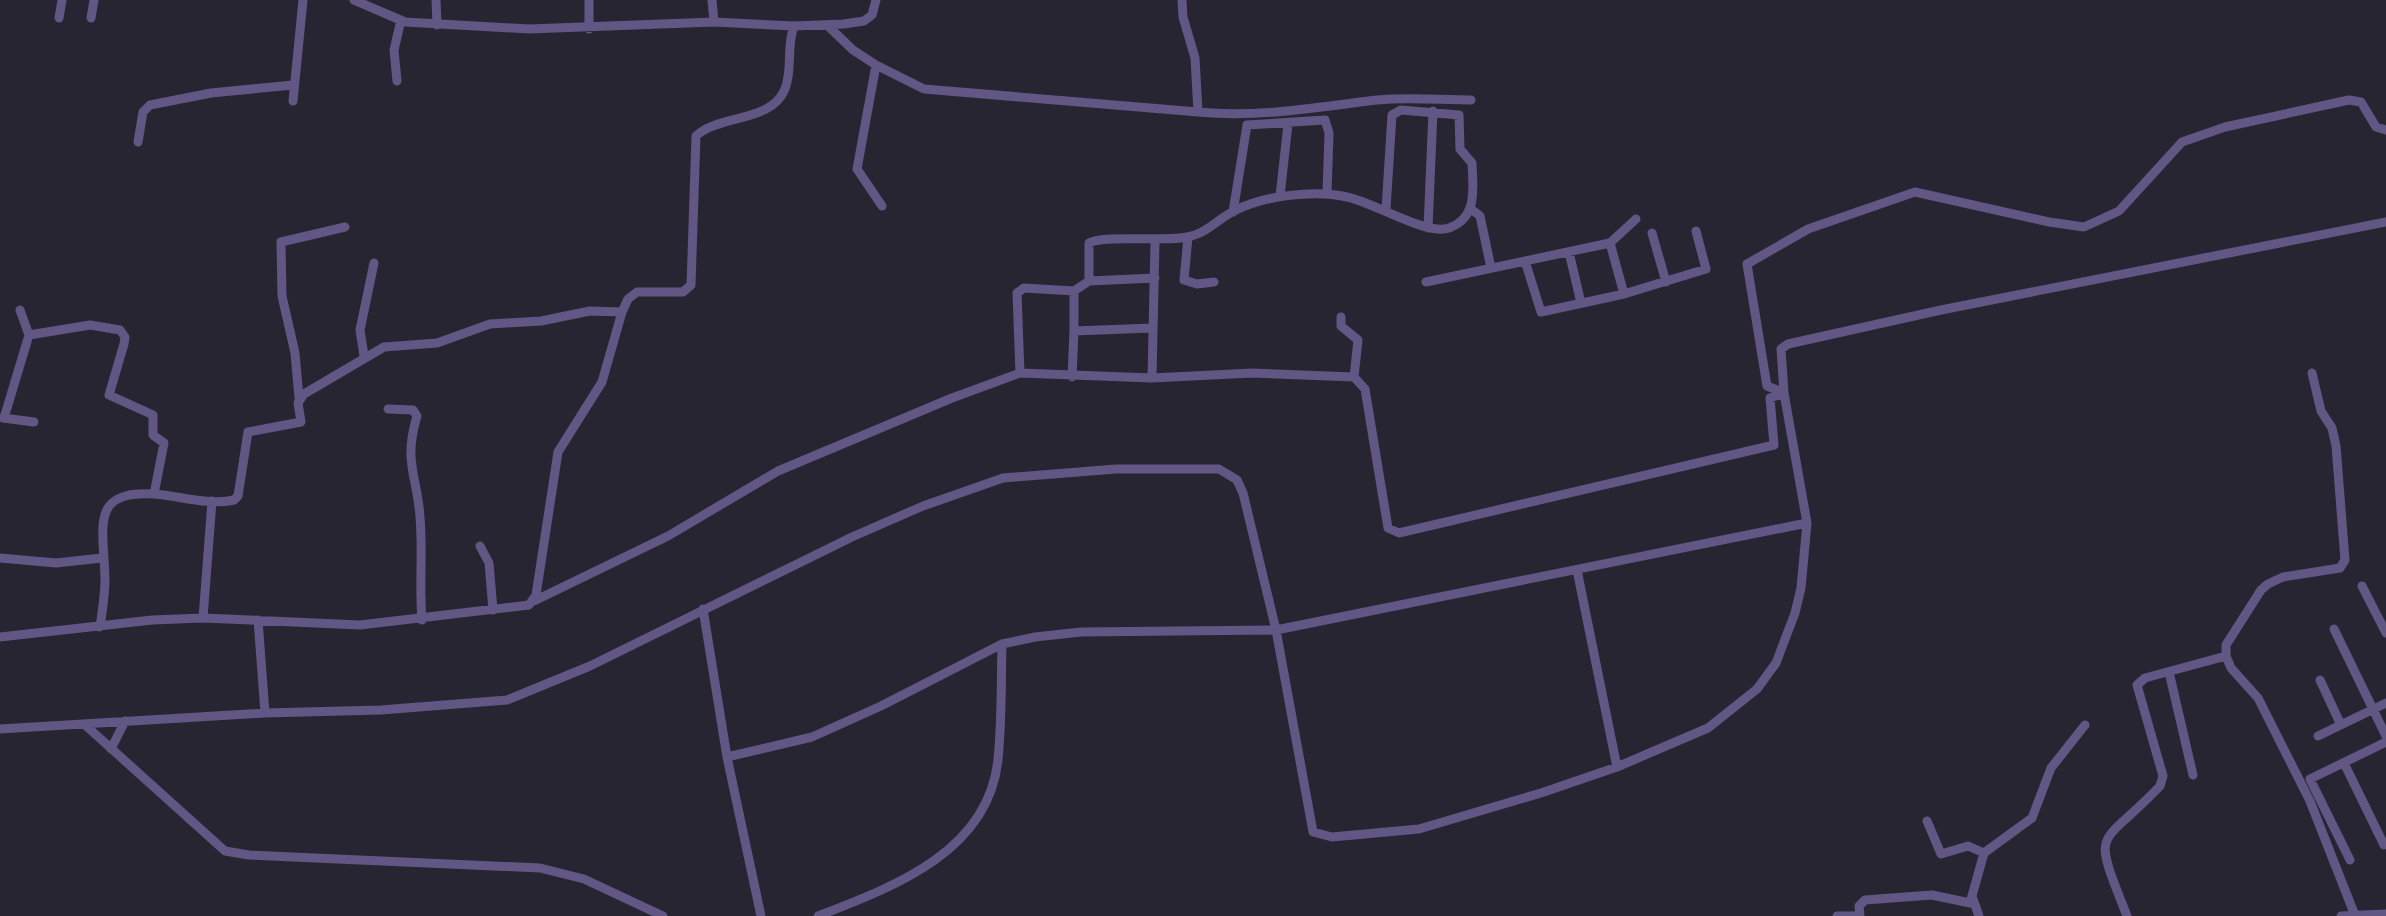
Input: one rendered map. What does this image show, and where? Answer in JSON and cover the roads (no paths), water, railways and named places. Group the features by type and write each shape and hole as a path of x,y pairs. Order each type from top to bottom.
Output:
{"street":[{"path":"59,18 62,0"},
{"path":"91,18 94,0"},
{"path":"293,101 303,0"},
{"path":"354,0 401,20 589,28 714,22 827,24 864,20 872,16 876,0"},
{"path":"436,0 437,24"},
{"path":"589,0 589,28"},
{"path":"712,0 714,22"},
{"path":"1182,0 1195,58 1198,112"},
{"path":"397,81 394,50 401,20"},
{"path":"827,24 852,50 924,89 1242,115 1302,112 1381,100 1472,100"},
{"path":"534,601 558,452 602,382 622,312 637,292 683,292 691,285 696,136 778,102 788,82 794,26"},
{"path":"876,65 857,169 882,206"},
{"path":"138,142 143,112 150,105 212,93 293,85"},
{"path":"1784,393 1767,386 1747,264 1808,228 1915,192 2084,227 2118,211 2182,142 2225,127 2350,100 2361,102 2376,127 2386,130"},
{"path":"1088,281 1092,240 1155,242 1188,237 1208,231 1233,212 1280,196 1328,192 1386,209 1435,230 1453,227 1470,208 1472,162 1460,149 1462,119 1456,113 1401,110 1392,115 1386,209"},
{"path":"1428,228 1433,111"},
{"path":"1233,212 1244,127 1326,120 1328,192"},
{"path":"1280,196 1288,124"},
{"path":"1470,208 1480,216 1491,268"},
{"path":"1426,282 1610,243 1636,219"},
{"path":"0,729 507,700 590,666 905,514 1003,478 1116,468 1219,469 1237,480 1243,492 1276,630 1313,832 1332,837 1419,829 1617,767 1708,728 1757,689 1776,663 1795,613 1807,523 1779,358 1781,349 1788,344 2386,222"},
{"path":"100,627 105,575 104,517 111,502 129,493 227,502 238,496 248,432 300,422 295,354 282,296 280,242 345,227"},
{"path":"1525,261 1541,312 1624,294 1706,269 1696,231"},
{"path":"1652,233 1666,282"},
{"path":"1188,237 1184,280 1197,284 1214,282"},
{"path":"1152,378 1155,242"},
{"path":"1610,243 1624,294"},
{"path":"1568,252 1581,303"},
{"path":"364,356 360,330 374,263"},
{"path":"1020,373 1017,293 1024,288 1074,291 1088,281 1155,278"},
{"path":"1072,377 1074,291"},
{"path":"20,310 29,336 2,418 34,422"},
{"path":"299,398 384,347 436,342 490,324 541,321 590,310 622,312"},
{"path":"1341,317 1342,326 1358,340 1354,377"},
{"path":"29,336 90,325 123,332 124,344 109,395 152,416 153,435 164,443 154,494"},
{"path":"1074,331 1152,328"},
{"path":"0,637 152,620 203,618 342,626 516,608 668,536 778,471 1020,373 1152,378 1252,372 1354,377 1365,389 1388,528 1400,533 1774,445 1793,436"},
{"path":"2312,373 2320,411 2332,428 2336,446 2345,560 2340,568 2284,577 2261,590 2226,646 2226,656 2231,668 2258,698 2310,802 2354,913"},
{"path":"1774,445 1770,398 1784,393"},
{"path":"388,409 413,410 418,416 412,434 410,465 420,515 422,620"},
{"path":"203,618 212,501"},
{"path":"727,757 812,737 1002,644 1081,632 1276,630 1807,523"},
{"path":"480,546 489,563 493,610"},
{"path":"0,558 56,563 102,558"},
{"path":"1577,570 1617,767"},
{"path":"2362,586 2386,633"},
{"path":"703,609 727,757 761,916"},
{"path":"258,620 265,713"},
{"path":"2334,629 2386,739 2310,779 2350,860"},
{"path":"818,916 914,873 948,852 967,834 991,790 998,762 1002,644"},
{"path":"2126,916 2103,844 2111,830 2160,786 2162,776 2137,685 2144,678 2226,656"},
{"path":"2169,672 2193,775"},
{"path":"2320,680 2342,724"},
{"path":"2318,736 2386,704"},
{"path":"111,750 126,721"},
{"path":"84,724 225,851 248,856 540,868 584,879 663,916"},
{"path":"1980,916 1973,899 1979,862 1984,853 2032,818 2051,768 2085,725"},
{"path":"2344,763 2384,844"},
{"path":"1928,821 1941,854 1968,846 1984,853"},
{"path":"1838,916 1858,916 1859,906 1865,900 1932,895 1964,904 1973,899"},
{"path":"2340,916 2386,914"}]}
